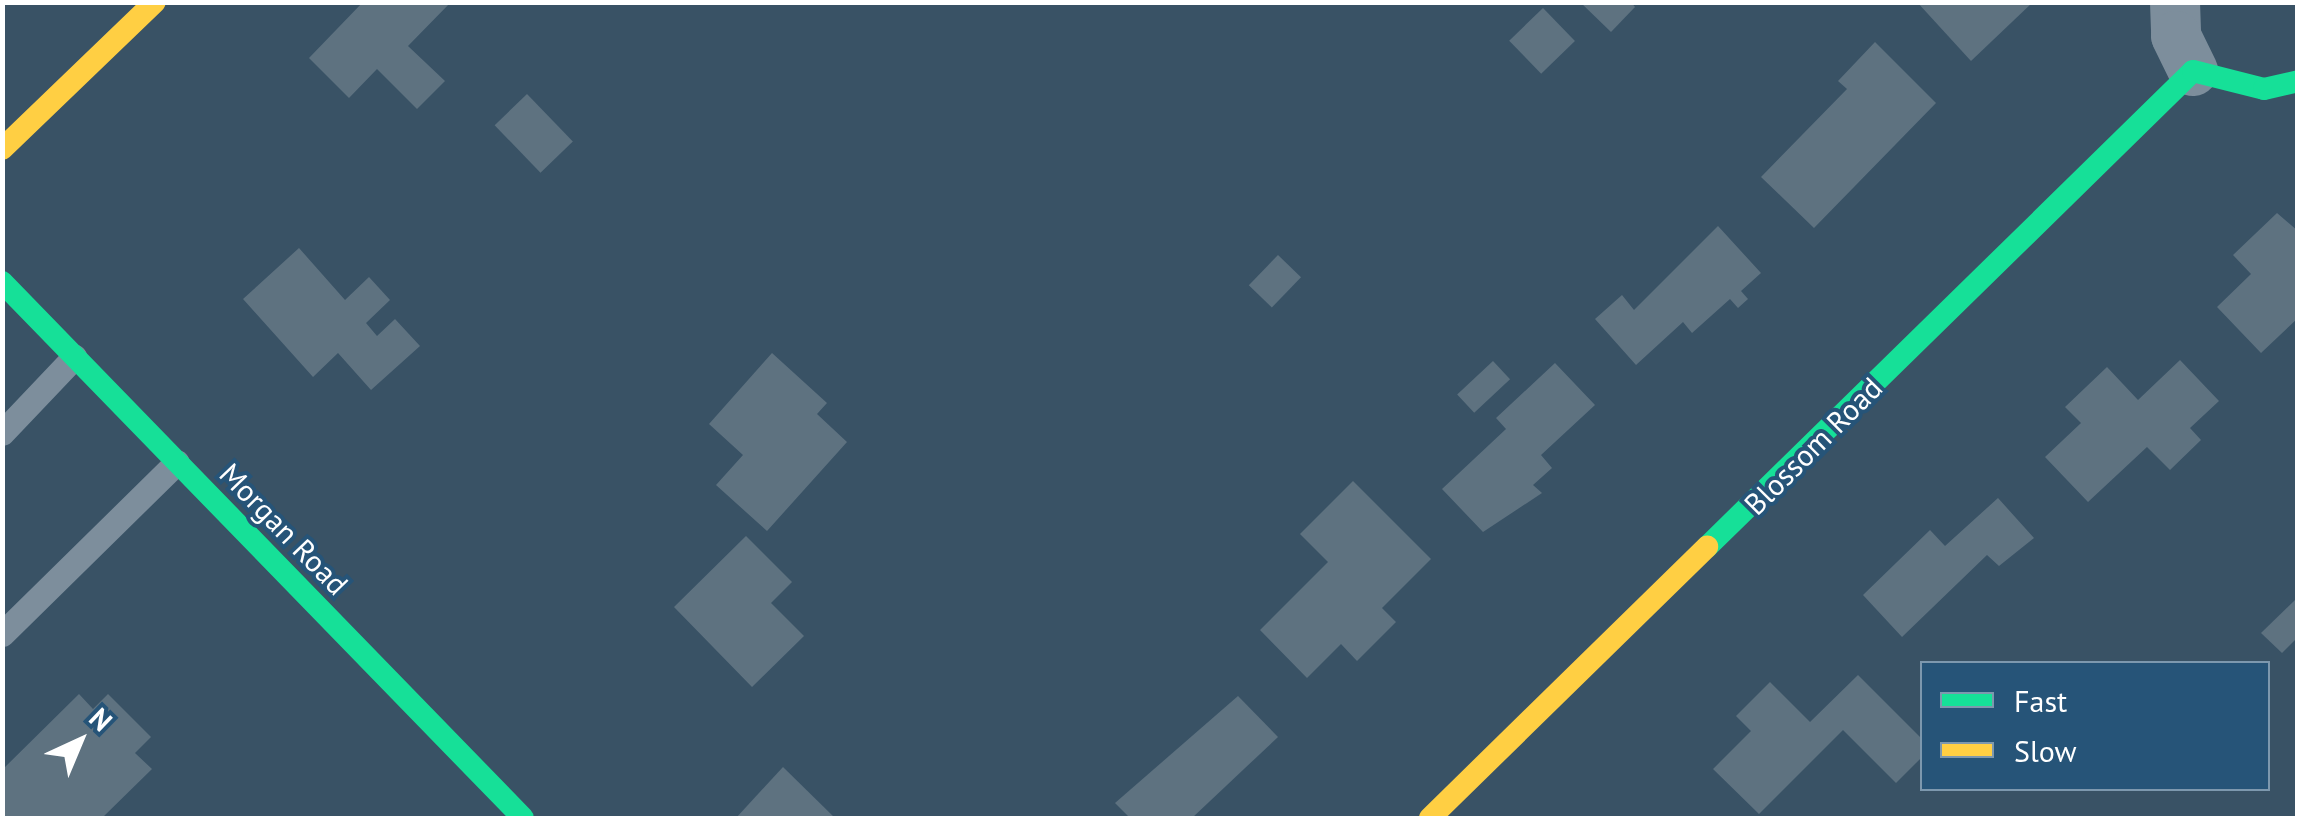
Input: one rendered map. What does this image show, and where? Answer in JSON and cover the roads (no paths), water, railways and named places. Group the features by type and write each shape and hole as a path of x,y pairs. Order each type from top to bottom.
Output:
{"street":[{"path":"2,149 155,2"},
{"path":"2176,2 2176,36 2193,71 2264,88 2298,81"},
{"name":"Blossom Road","path":"1430,818 2193,71"},
{"name":"Morgan Road","path":"2,282 523,818"}],"lane":[{"path":"2,324 24,304"},
{"path":"2,432 74,356"},
{"path":"2,634 177,462"}]}
